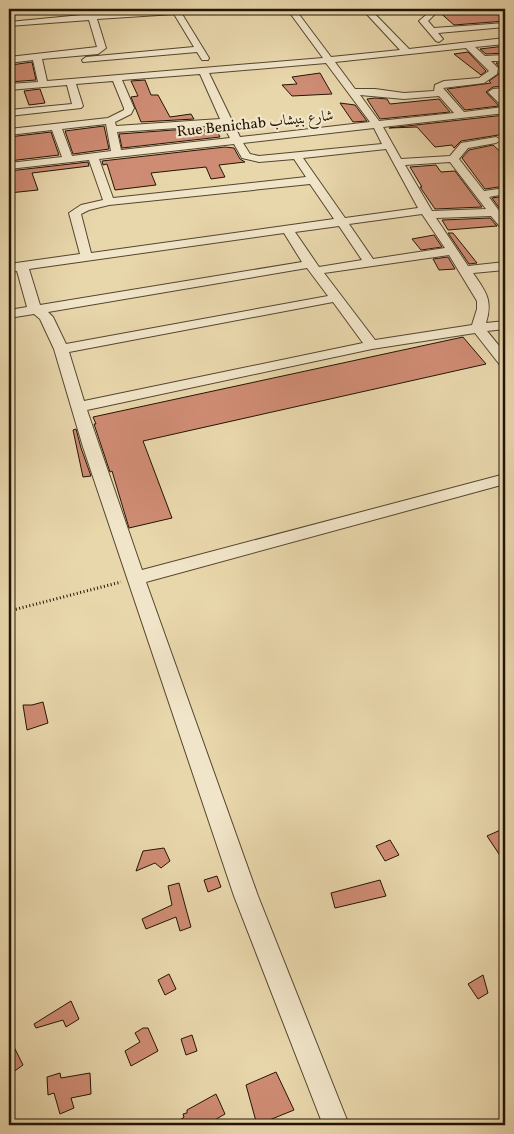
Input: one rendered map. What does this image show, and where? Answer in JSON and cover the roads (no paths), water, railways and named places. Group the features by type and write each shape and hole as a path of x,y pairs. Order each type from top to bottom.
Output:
{"street":[{"path":"58,9 62,19"},
{"path":"108,9 111,17"},
{"path":"9,24 92,16 111,17 219,9"},
{"path":"291,9 377,126 427,212 465,270 482,301 484,309 478,328"},
{"path":"366,9 406,51"},
{"path":"426,9 430,15 424,21 447,47"},
{"path":"181,11 200,49 226,122 246,156 253,159 297,156 389,146"},
{"path":"84,56 102,48 92,16"},
{"path":"432,32 505,25"},
{"path":"9,87 327,60 505,41"},
{"path":"468,44 493,68 505,67"},
{"path":"9,60 200,49"},
{"path":"84,56 92,79"},
{"path":"37,57 43,83"},
{"path":"484,60 505,58"},
{"path":"493,68 493,73 481,81 444,84 438,88 441,93 472,120 500,139"},
{"path":"111,125 128,112 129,108 116,77"},
{"path":"70,81 84,124"},
{"path":"481,81 505,105"},
{"path":"493,92 505,91"},
{"path":"352,92 374,92 404,96 441,93"},
{"path":"9,114 78,106"},
{"name":"Rue Benichab شارع بنيشاب","path":"9,166 236,140 377,126 472,120 505,110"},
{"path":"9,132 84,124 226,122"},
{"path":"111,125 117,154"},
{"path":"56,126 68,160"},
{"path":"397,162 453,159 465,145 500,139"},
{"path":"93,156 109,202"},
{"path":"297,156 370,263"},
{"path":"453,159 505,225"},
{"path":"86,256 75,214 85,207 109,202 314,180"},
{"path":"483,195 505,191"},
{"path":"336,1125 246,896 78,407 61,349 46,317 30,301 16,267 341,221 427,212 494,212"},
{"path":"287,228 313,268 372,345"},
{"path":"9,314 313,268 370,263 452,251"},
{"path":"465,270 505,266"},
{"path":"61,349 336,298"},
{"path":"78,407 372,345 505,325"},
{"path":"478,328 505,362"},
{"path":"136,578 502,485"}]}
